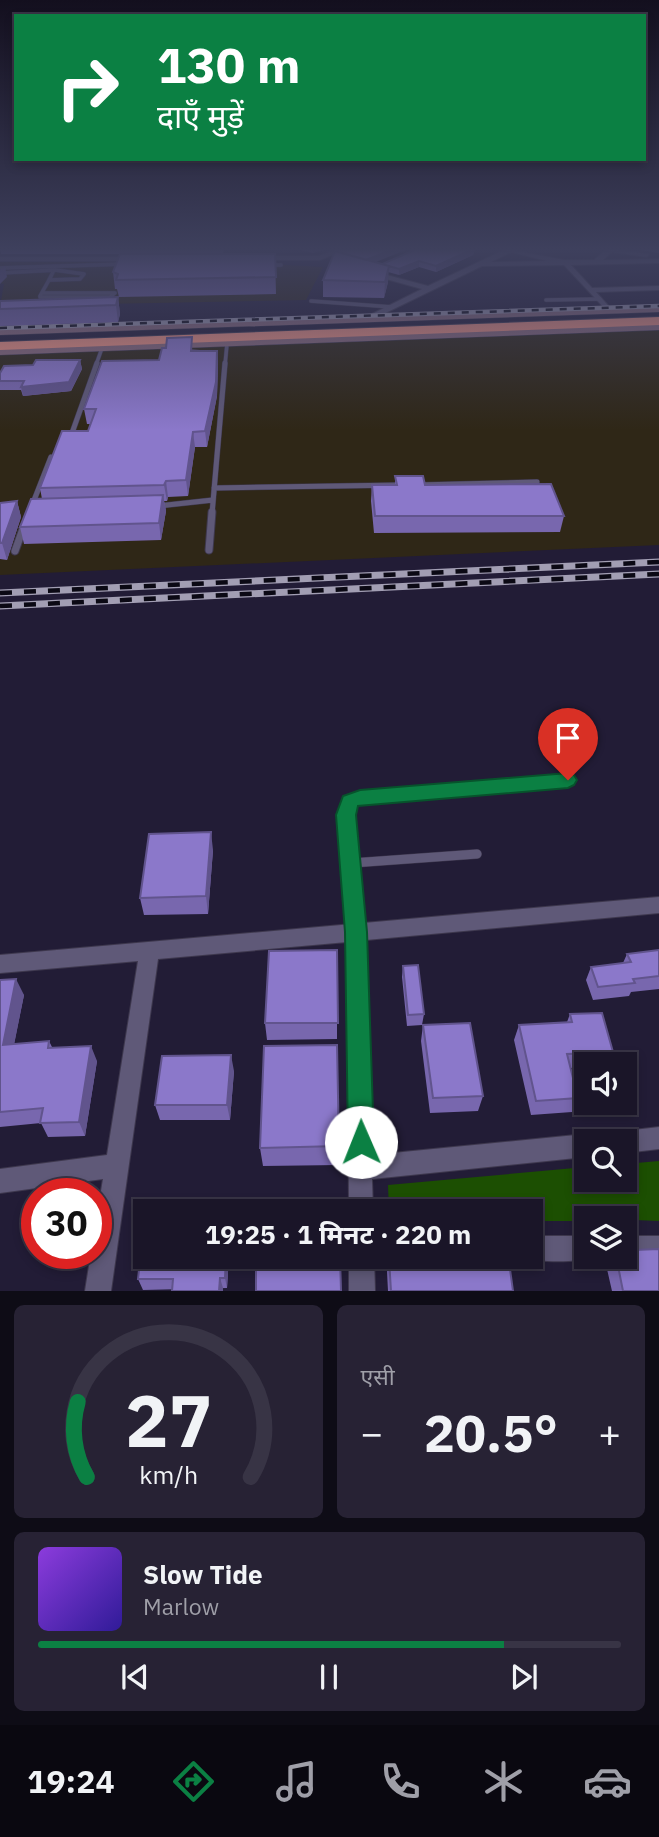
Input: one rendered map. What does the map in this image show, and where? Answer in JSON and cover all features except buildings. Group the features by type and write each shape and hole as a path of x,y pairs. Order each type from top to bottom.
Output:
{"highway":[{"path":"0,335 409,323 659,311"},
{"path":"312,321 409,323"},
{"path":"0,346 659,321"}],"main road":[{"path":"0,335 366,319 659,311"},
{"path":"0,352 659,327"}],"street":[{"path":"366,319 387,309"},
{"path":"0,964 659,905"},
{"path":"356,932 361,1199"},
{"path":"98,1291 149,951"},
{"path":"637,1141 659,1138"},
{"path":"361,1168 574,1147"},
{"path":"0,1181 117,1165"},
{"path":"543,1248 574,1248"},
{"path":"637,1248 659,1248"},
{"path":"361,1269 362,1291"}],"lane":[{"path":"209,550 228,344"},
{"path":"72,433 103,348"},
{"path":"15,551 51,457"},
{"path":"214,488 537,482"},
{"path":"153,506 213,500"},
{"path":"30,510 44,510"},
{"path":"356,932 346,815 350,801 360,797 568,780"},
{"path":"352,863 477,854"}],"shaded area":[{"path":"659,327 659,545 0,575 0,351"}],"green space":[{"path":"659,1161 659,1221 637,1220 637,1206 574,1206 574,1221 543,1221 543,1199 389,1199 388,1185 574,1168 574,1192 637,1192 637,1163"}],"railway":[{"path":"0,328 562,309"},
{"path":"0,593 659,562"},
{"path":"0,606 659,574"}],"route":[{"path":"361,1142 356,932 346,815 350,801 360,797 568,780"}]}
